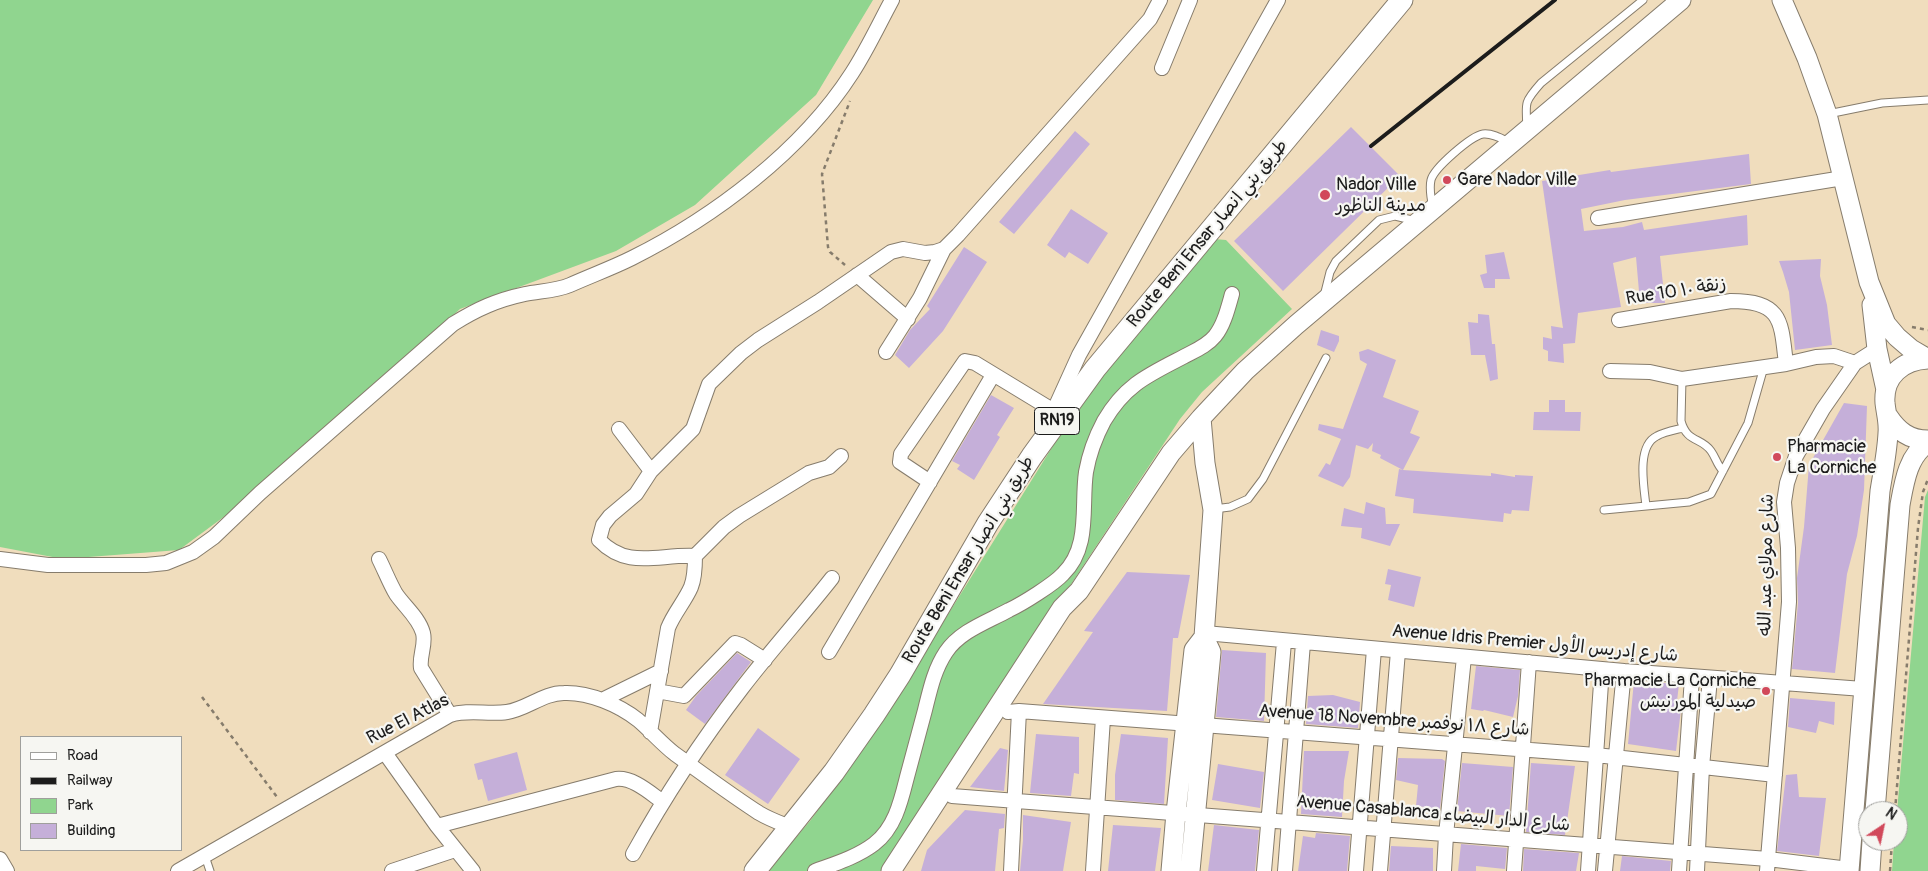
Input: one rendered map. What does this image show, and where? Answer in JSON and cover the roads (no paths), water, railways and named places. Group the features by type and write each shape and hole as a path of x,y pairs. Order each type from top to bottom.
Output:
{"main road":[{"name":"Route Beni Ensar طريق بني انصار","path":"755,871 834,772 874,715 900,675 988,523 1032,456 1095,369 1402,0"},
{"path":"891,871 1062,608 1079,591 1171,453 1200,418 1245,371 1322,302 1681,0"},
{"path":"1782,0 1807,58 1827,114 1869,282 1886,324 1911,349 1928,359"},
{"path":"1869,282 1877,349 1886,390"},
{"path":"1849,870 1880,491 1888,433 1888,416 1885,403 1886,390 1889,381 1901,366 1909,362 1928,359"},
{"path":"1888,416 1906,436 1928,441"},
{"path":"1171,871 1176,813 1211,652 1205,635 1213,510 1200,418"},
{"path":"1876,801 1900,505 1903,489 1913,460 1920,448 1928,441"},
{"path":"903,871 952,796 1014,712 1070,614 1079,591"},
{"path":"1190,871 1195,814 1195,725"},
{"path":"1870,871 1871,851"}],"street":[{"path":"0,559 56,566 146,565 166,563 194,552 214,537 260,493 453,324 484,306 503,300 565,287 631,259 698,221 755,178 801,136 834,99 853,72 892,0"},
{"path":"886,352 920,298 944,248 958,235 1150,19 1160,0"},
{"path":"1162,68 1190,0"},
{"path":"1032,456 1079,355 1278,0"},
{"path":"1598,218 1842,178"},
{"path":"695,556 630,558 618,555 599,540 603,525 610,516 636,494 651,471 693,429 709,384 740,353 891,252 903,249 925,253 944,248"},
{"path":"857,276 908,319"},
{"path":"815,871 858,853 874,844 883,836 899,809 935,674 947,650 959,638 1012,609 1063,574 1074,561 1084,524 1086,470 1098,434 1105,420 1128,390 1140,379 1206,345 1221,326 1232,294"},
{"name":"Rue 10 زنقة ١٠","path":"1619,320 1731,301 1762,305 1772,311 1781,324 1786,364"},
{"name":"شارع مولاي عبد الله","path":"1767,865 1789,585 1784,502 1787,483 1796,456 1822,409 1855,363 1877,349"},
{"path":"1610,371 1650,372 1682,379 1786,364 1816,357 1834,356 1855,363"},
{"path":"930,482 900,462 900,454 965,361 975,363 1054,411"},
{"path":"829,652 993,375"},
{"path":"619,428 651,471"},
{"path":"650,732 668,628 673,615 691,588 695,556 724,527 754,505 809,473 829,467 841,456"},
{"path":"379,559 396,594 417,620 423,633 424,643 420,660 421,668 450,715"},
{"path":"633,854 663,802 742,688 832,578"},
{"name":"Avenue Idris Premier شارع إدريس الأول","path":"1205,635 1782,684 1863,689"},
{"path":"1264,871 1284,642"},
{"path":"657,691 684,696 734,643 741,644 765,660"},
{"path":"1285,871 1303,643"},
{"path":"1356,871 1374,649"},
{"path":"1380,871 1398,651"},
{"path":"1444,871 1464,657"},
{"path":"1514,871 1529,662"},
{"path":"1588,871 1602,669"},
{"path":"602,700 661,671"},
{"path":"1605,871 1624,671"},
{"path":"1679,871 1692,676"},
{"path":"1697,871 1702,766 1710,678"},
{"name":"Rue El Atlas","path":"178,871 354,768 385,753 450,715 474,711 505,712 543,697 564,693 602,700 638,720 674,753 761,814 790,828"},
{"path":"1011,871 1015,800 1014,712"},
{"name":"Avenue 18 Novembre شارع ١٨ نوفمبر","path":"1014,712 1596,755 1775,775"},
{"path":"1093,871 1103,718"},
{"path":"385,753 437,826 473,871"},
{"path":"437,826 622,778 663,802"},
{"name":"Avenue Casablanca شارع الدار البيضاء","path":"952,796 1698,854 1767,865 1849,870"},
{"path":"392,871 455,850"},
{"path":"0,859 7,871"}],"lane":[{"path":"1528,130 1525,106 1533,92 1541,83 1643,0"},
{"path":"1827,114 1882,103 1928,100"},
{"path":"1433,209 1430,190 1431,178 1437,168 1476,136 1485,134 1498,136 1512,143"},
{"path":"1322,302 1330,272 1336,262 1379,220 1395,216 1418,222"},
{"path":"1213,510 1230,507 1248,499 1263,479 1326,358"},
{"path":"1604,510 1689,502 1711,494 1748,423 1764,367"},
{"path":"1682,379 1683,428 1688,436 1710,450 1717,465 1723,471"},
{"path":"1646,506 1643,472 1645,449 1655,436 1683,428"},
{"path":"205,856 210,871"}],"railway":[{"path":"1371,146 1555,0"}],"place":[{"name":"Gare Nador Ville","path":"1447,180"},
{"name":"Nador Ville مدينة الناظور","path":"1325,195"},
{"name":"Pharmacie La Corniche","path":"1777,457"},
{"name":"Pharmacie La Corniche صيدلية المورنيش","path":"1766,691"}]}
